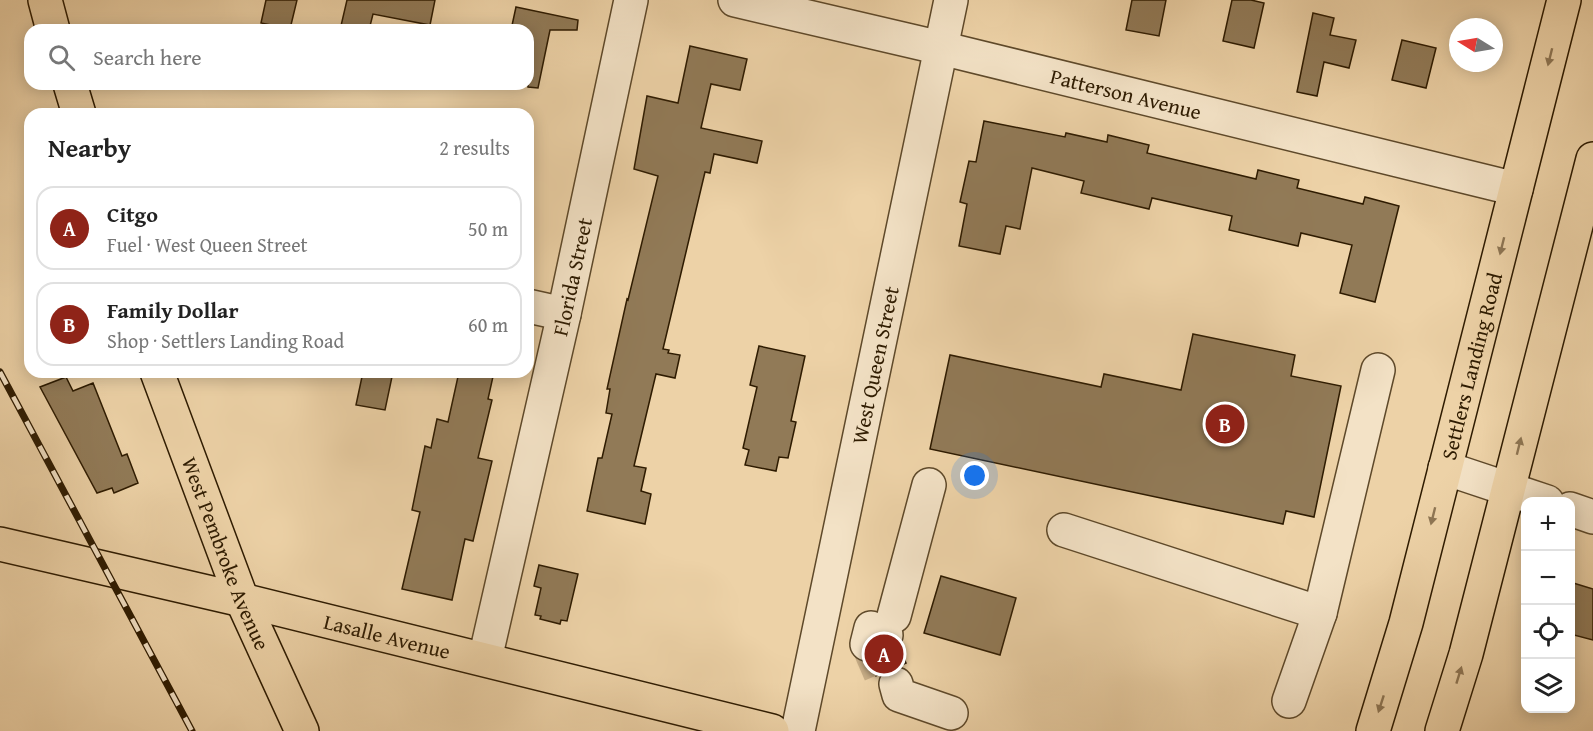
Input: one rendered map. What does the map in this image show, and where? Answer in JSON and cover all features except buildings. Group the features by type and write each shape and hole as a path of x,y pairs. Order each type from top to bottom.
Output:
{"main road":[{"path":"45,0 51,24"},
{"name":"Settlers Landing Road","path":"1372,731 1406,623 1564,0"},
{"path":"72,90 77,108"},
{"path":"1442,731 1466,654 1593,159"},
{"name":"West Pembroke Avenue","path":"159,378 242,600 302,731"},
{"name":"Lasalle Avenue","path":"0,544 242,600 772,731"}],"street":[{"name":"Florida Street","path":"485,659 564,314 631,0"},
{"name":"Patterson Avenue","path":"735,0 1516,189"},
{"name":"West Queen Street","path":"798,731 951,0"},
{"path":"534,307 564,314"},
{"path":"1289,701 1320,613 1378,370"},
{"path":"1445,468 1534,497"},
{"path":"879,627 929,485"},
{"path":"1575,511 1593,517"},
{"path":"1064,530 1320,613"},
{"path":"904,680 951,713"}],"tunnel":[{"path":"867,644 880,674"}],"railway":[{"path":"0,372 192,731"}],"place":[{"name":"Family Dollar","path":"1225,424"},
{"name":"Citgo","path":"884,654"}]}
